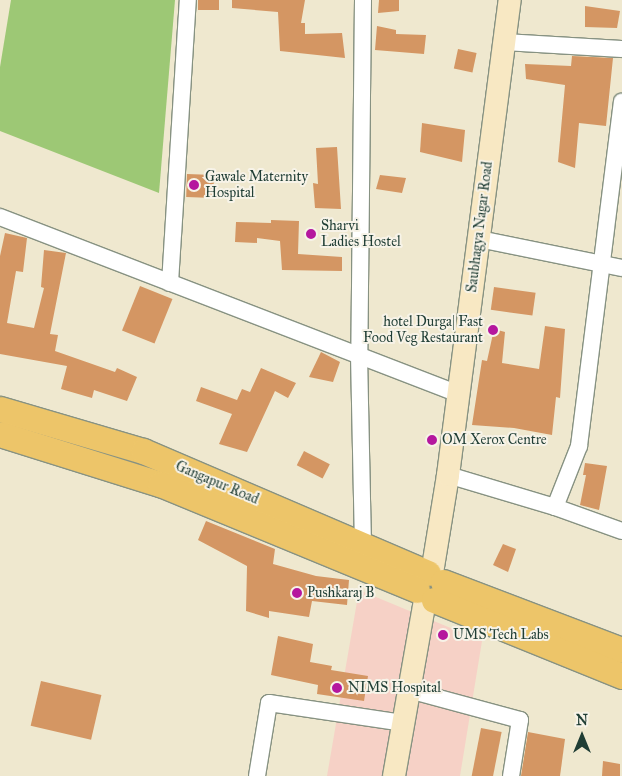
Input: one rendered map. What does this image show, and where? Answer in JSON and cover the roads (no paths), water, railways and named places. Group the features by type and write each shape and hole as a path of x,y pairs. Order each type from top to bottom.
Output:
{"main road":[{"name":"Gangapur Road","path":"0,409 142,451 363,544 430,586 622,676"},
{"name":"Gangapur Road","path":"0,434 160,484 430,586 622,650"}],"street":[{"path":"170,284 188,0"},
{"path":"363,0 359,355 363,544"},
{"name":"Saubhagya Nagar Road","path":"394,776 430,586 448,475 510,0"},
{"path":"504,42 622,49"},
{"path":"556,507 579,446 619,148 622,102"},
{"path":"0,217 459,394"},
{"path":"479,239 622,268"},
{"path":"448,475 556,507 622,531"},
{"path":"409,690 520,720 511,776"},
{"path":"257,776 269,703 403,723"}],"place":[{"name":"Gawale Maternity Hospital","path":"194,185"},
{"name":"Sharvi Ladies Hostel","path":"311,234"},
{"name":"hotel Durga| Fast Food Veg Restaurant","path":"493,330"},
{"name":"OM Xerox Centre","path":"432,440"},
{"name":"Pushkaraj B","path":"297,593"},
{"name":"UMS Tech Labs","path":"443,635"},
{"name":"NIMS Hospital","path":"337,688"}]}
